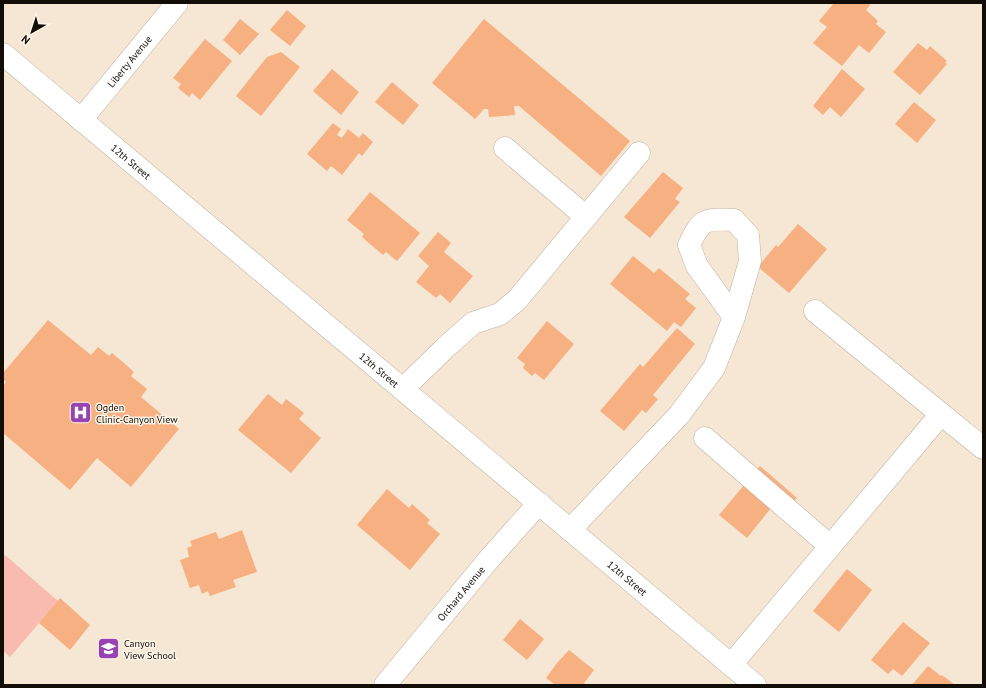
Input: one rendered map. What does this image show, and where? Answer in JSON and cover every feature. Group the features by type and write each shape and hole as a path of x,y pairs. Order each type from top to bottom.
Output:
{"main road":[{"name":"Liberty Avenue","path":"81,120 177,3"},
{"name":"12th Street","path":"3,54 755,685"},
{"path":"505,148 586,217"},
{"path":"403,389 445,348 474,323 500,314 517,300 639,153"},
{"path":"815,311 983,448"},
{"path":"570,530 679,415 714,368 734,317"},
{"path":"731,665 940,414"},
{"path":"705,438 830,546"},
{"name":"Orchard Avenue","path":"385,685 490,558 539,503"}],"shaded area":[{"path":"5,555 58,601 10,657 3,651 3,558"}],"building":[{"path":"834,3 867,3 870,5 866,10 878,21 876,24 886,32 869,53 859,45 842,66 813,43 827,27 819,21"},
{"path":"287,10 306,26 290,46 270,30"},
{"path":"240,19 259,34 240,55 223,40"},
{"path":"484,19 630,141 601,176 519,106 514,106 515,115 489,117 488,109 484,109 475,119 432,83"},
{"path":"205,39 232,61 200,100 192,93 189,97 178,88 181,84 173,78"},
{"path":"918,43 927,50 930,46 947,61 945,62 947,64 920,95 893,72"},
{"path":"281,52 300,67 261,116 236,96 267,57"},
{"path":"332,69 359,92 341,115 313,91"},
{"path":"842,69 865,89 841,117 830,107 823,115 813,106"},
{"path":"392,82 419,105 403,125 375,102"},
{"path":"914,102 936,120 917,143 895,124"},
{"path":"333,123 341,129 337,135 342,138 348,129 359,138 363,133 373,142 362,156 359,153 342,175 331,166 327,171 307,154"},
{"path":"663,172 683,188 675,199 680,202 650,238 624,217"},
{"path":"370,192 420,233 397,261 386,252 383,255 362,237 364,234 347,220"},
{"path":"798,224 827,249 789,293 758,267 776,245 778,247"},
{"path":"438,232 451,243 444,252 473,276 450,303 440,294 436,298 416,282 429,266 418,256"},
{"path":"633,256 654,273 659,268 690,294 685,299 696,308 681,327 674,322 667,331 610,284"},
{"name":"Ogden Clinic-Canyon View","path":"48,320 91,355 98,347 109,356 112,353 134,372 131,376 147,389 141,397 179,429 131,487 97,458 70,490 3,433 3,386 6,382 3,379 3,373"},
{"path":"547,321 574,344 544,380 535,373 532,376 523,368 525,364 517,358"},
{"path":"677,328 695,344 653,395 658,399 646,413 642,410 624,431 600,411 640,364 643,367"},
{"path":"268,394 282,405 286,399 304,413 299,419 321,438 291,473 238,430"},
{"path":"760,466 797,498 782,516 771,508 747,538 719,515"},
{"path":"387,489 409,508 412,504 430,520 427,523 440,534 410,570 357,525"},
{"path":"242,530 257,572 233,580 236,587 210,596 208,591 202,594 199,585 190,588 180,560 189,557 187,548 192,546 190,541 216,532 219,539"},
{"path":"847,569 872,590 839,632 813,611"},
{"path":"60,598 90,625 70,650 39,623"},
{"path":"520,619 544,639 527,660 503,640"},
{"path":"903,622 930,643 902,676 893,669 888,674 871,660"},
{"path":"569,650 594,670 584,683 587,685 555,685 546,678"},
{"path":"928,666 941,676 942,675 955,685 912,685"}],"place":[{"name":"Ogden Clinic-Canyon View","path":"81,413"},
{"name":"Canyon View School","path":"109,649"}]}
